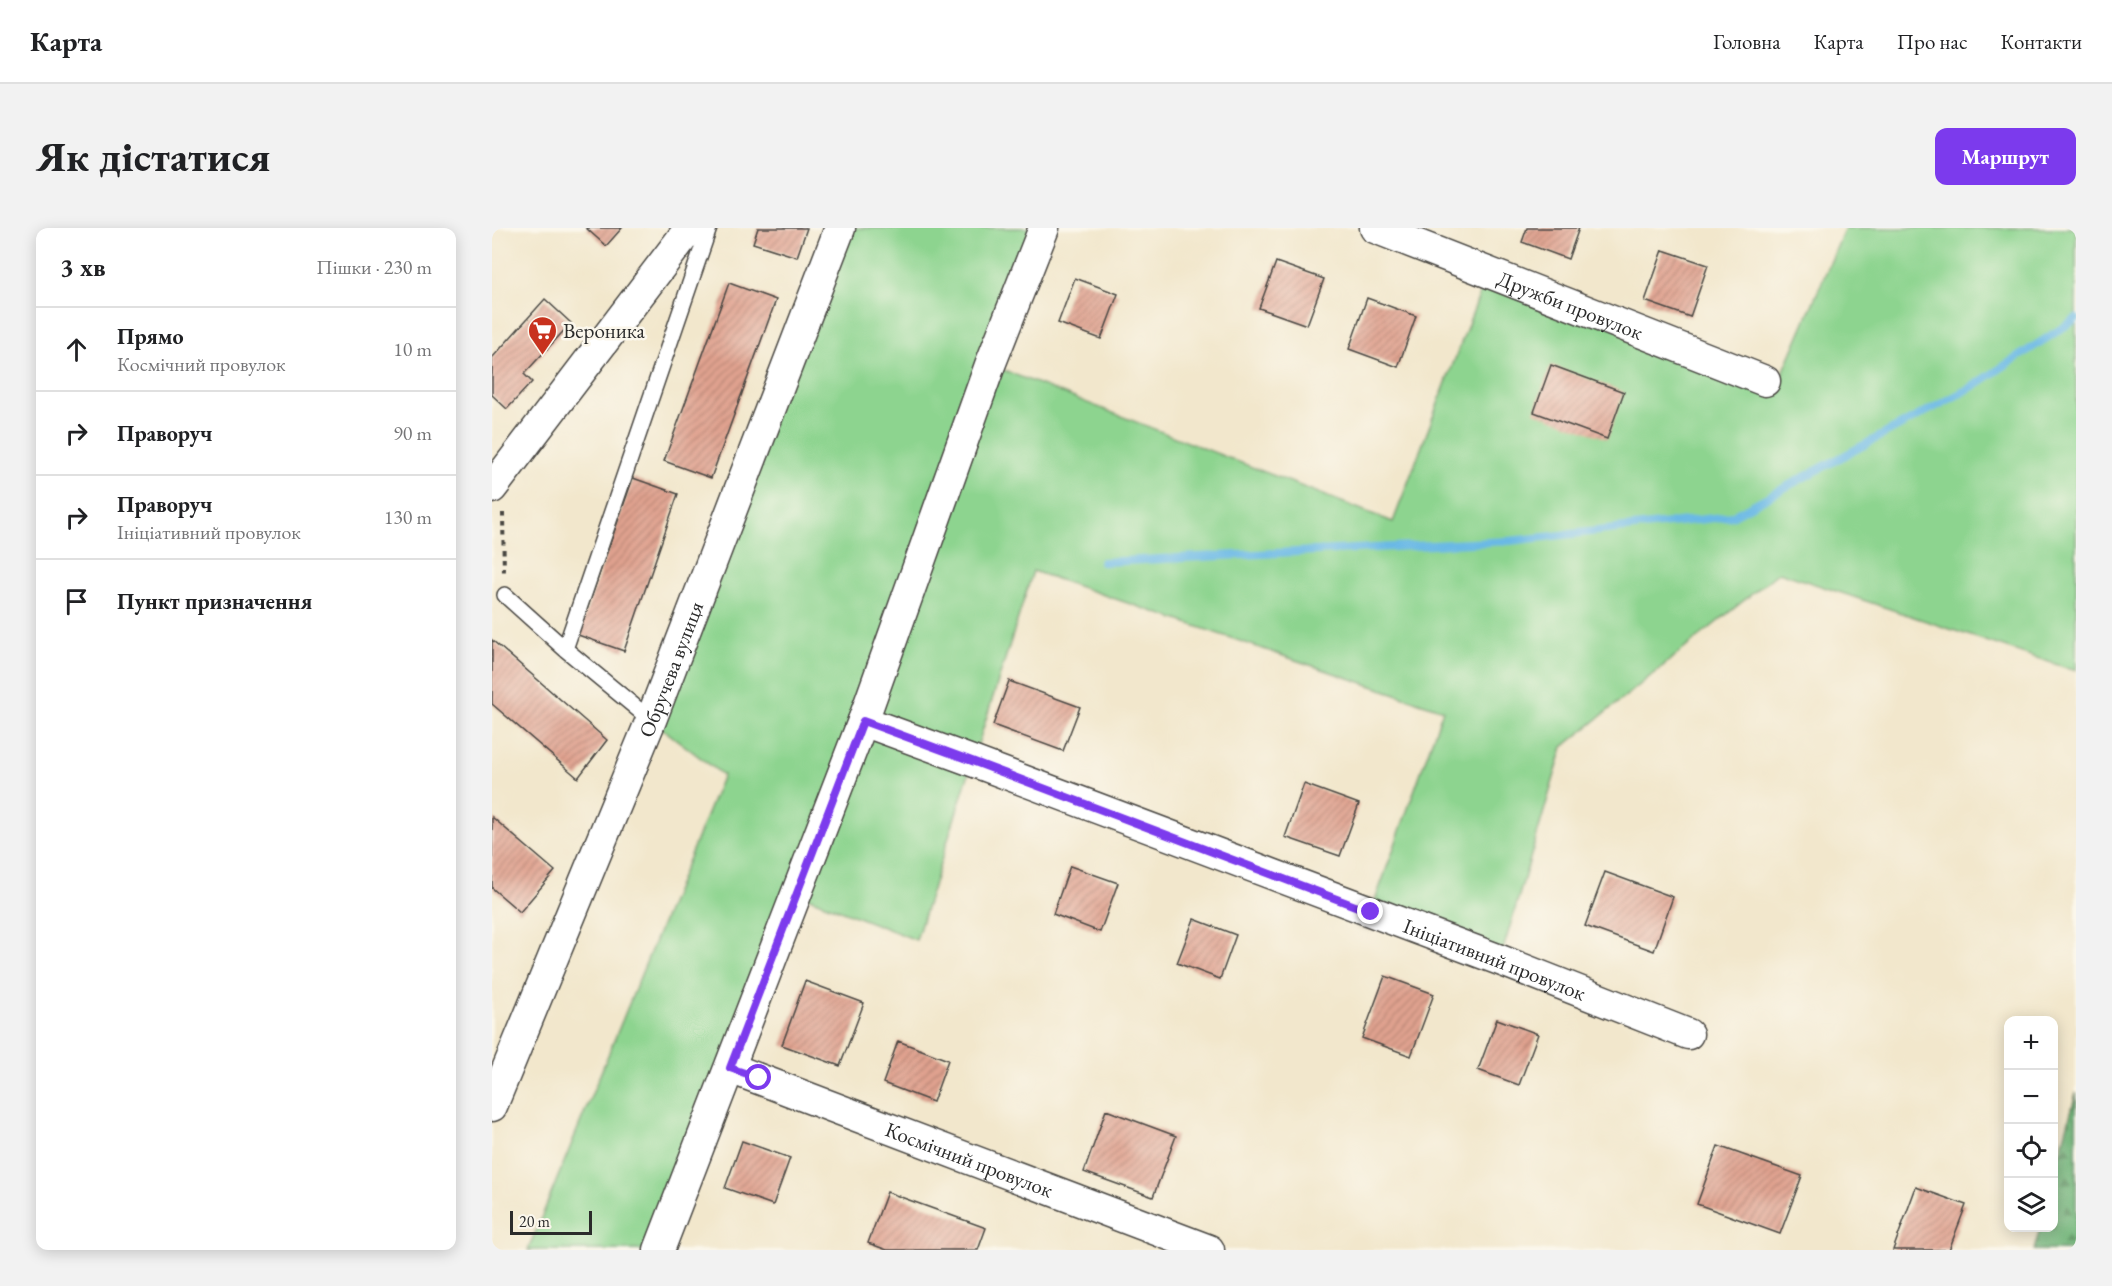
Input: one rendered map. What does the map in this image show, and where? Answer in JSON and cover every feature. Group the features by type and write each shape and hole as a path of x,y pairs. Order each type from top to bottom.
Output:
{"street":[{"path":"497,483 690,228"},
{"name":"Обручева вулиця","path":"492,1106 651,720 840,228"},
{"path":"659,1250 863,721 990,365 1044,228"},
{"name":"Дружби провулок","path":"1375,228 1765,381"},
{"name":"Ініціативний провулок","path":"863,721 1500,960 1688,1034"},
{"name":"Космічний провулок","path":"730,1068 1209,1250"}],"lane":[{"path":"565,649 709,228"},
{"path":"505,595 565,649 651,720"}],"path":[{"path":"497,483 505,595"}],"green space":[{"path":"840,228 1044,228 990,365 1393,522 1488,272 1776,389 1845,228 2076,228 2076,671 1779,572 1563,747 1500,960 1371,912 1443,710 1033,571 916,940 797,893 659,1250 528,1250 723,775 651,720"},
{"path":"2076,1093 2076,1250 2034,1250 2039,1232 2058,1232 2058,1161"}],"building":[{"path":"586,228 622,228 606,246"},
{"path":"758,228 807,228 797,257 753,243"},
{"path":"1527,228 1579,228 1568,259 1522,242"},
{"path":"1663,250 1708,265 1690,317 1645,301"},
{"path":"1276,262 1324,279 1307,325 1259,308"},
{"path":"1075,278 1118,294 1101,339 1058,323"},
{"path":"729,283 776,300 711,478 664,461"},
{"path":"1367,298 1416,316 1398,367 1349,349"},
{"path":"545,299 571,323 524,374 532,382 507,409 492,395 492,358"},
{"path":"1551,365 1624,392 1607,439 1534,412"},
{"path":"633,478 678,494 624,651 578,635"},
{"path":"492,640 607,740 578,778 492,704"},
{"path":"1009,681 1080,707 1063,751 993,725"},
{"path":"1304,784 1359,804 1340,856 1285,837"},
{"path":"492,817 555,871 520,912 492,888"},
{"path":"1070,866 1118,883 1100,932 1053,914"},
{"path":"1605,872 1673,897 1654,951 1585,926"},
{"path":"1194,919 1236,935 1220,979 1177,963"},
{"path":"1385,976 1434,994 1411,1056 1362,1038"},
{"path":"805,981 864,1003 840,1066 782,1045"},
{"path":"1497,1019 1538,1034 1519,1085 1478,1070"},
{"path":"898,1041 948,1060 933,1102 883,1083"},
{"path":"1106,1110 1176,1136 1153,1197 1084,1172"},
{"path":"742,1141 790,1158 773,1205 725,1188"},
{"path":"1718,1146 1802,1176 1780,1234 1697,1204"},
{"path":"1916,1187 1966,1205 1949,1250 1893,1250"},
{"path":"887,1192 986,1228 978,1250 887,1250 868,1243"}],"waterway":[{"path":"1103,562 1509,541 1732,516 1972,387 2076,319"}],"place":[{"name":"Вероника","path":"542,356"}],"route":[{"path":"759,1078 730,1068 863,721 1371,912"}]}
